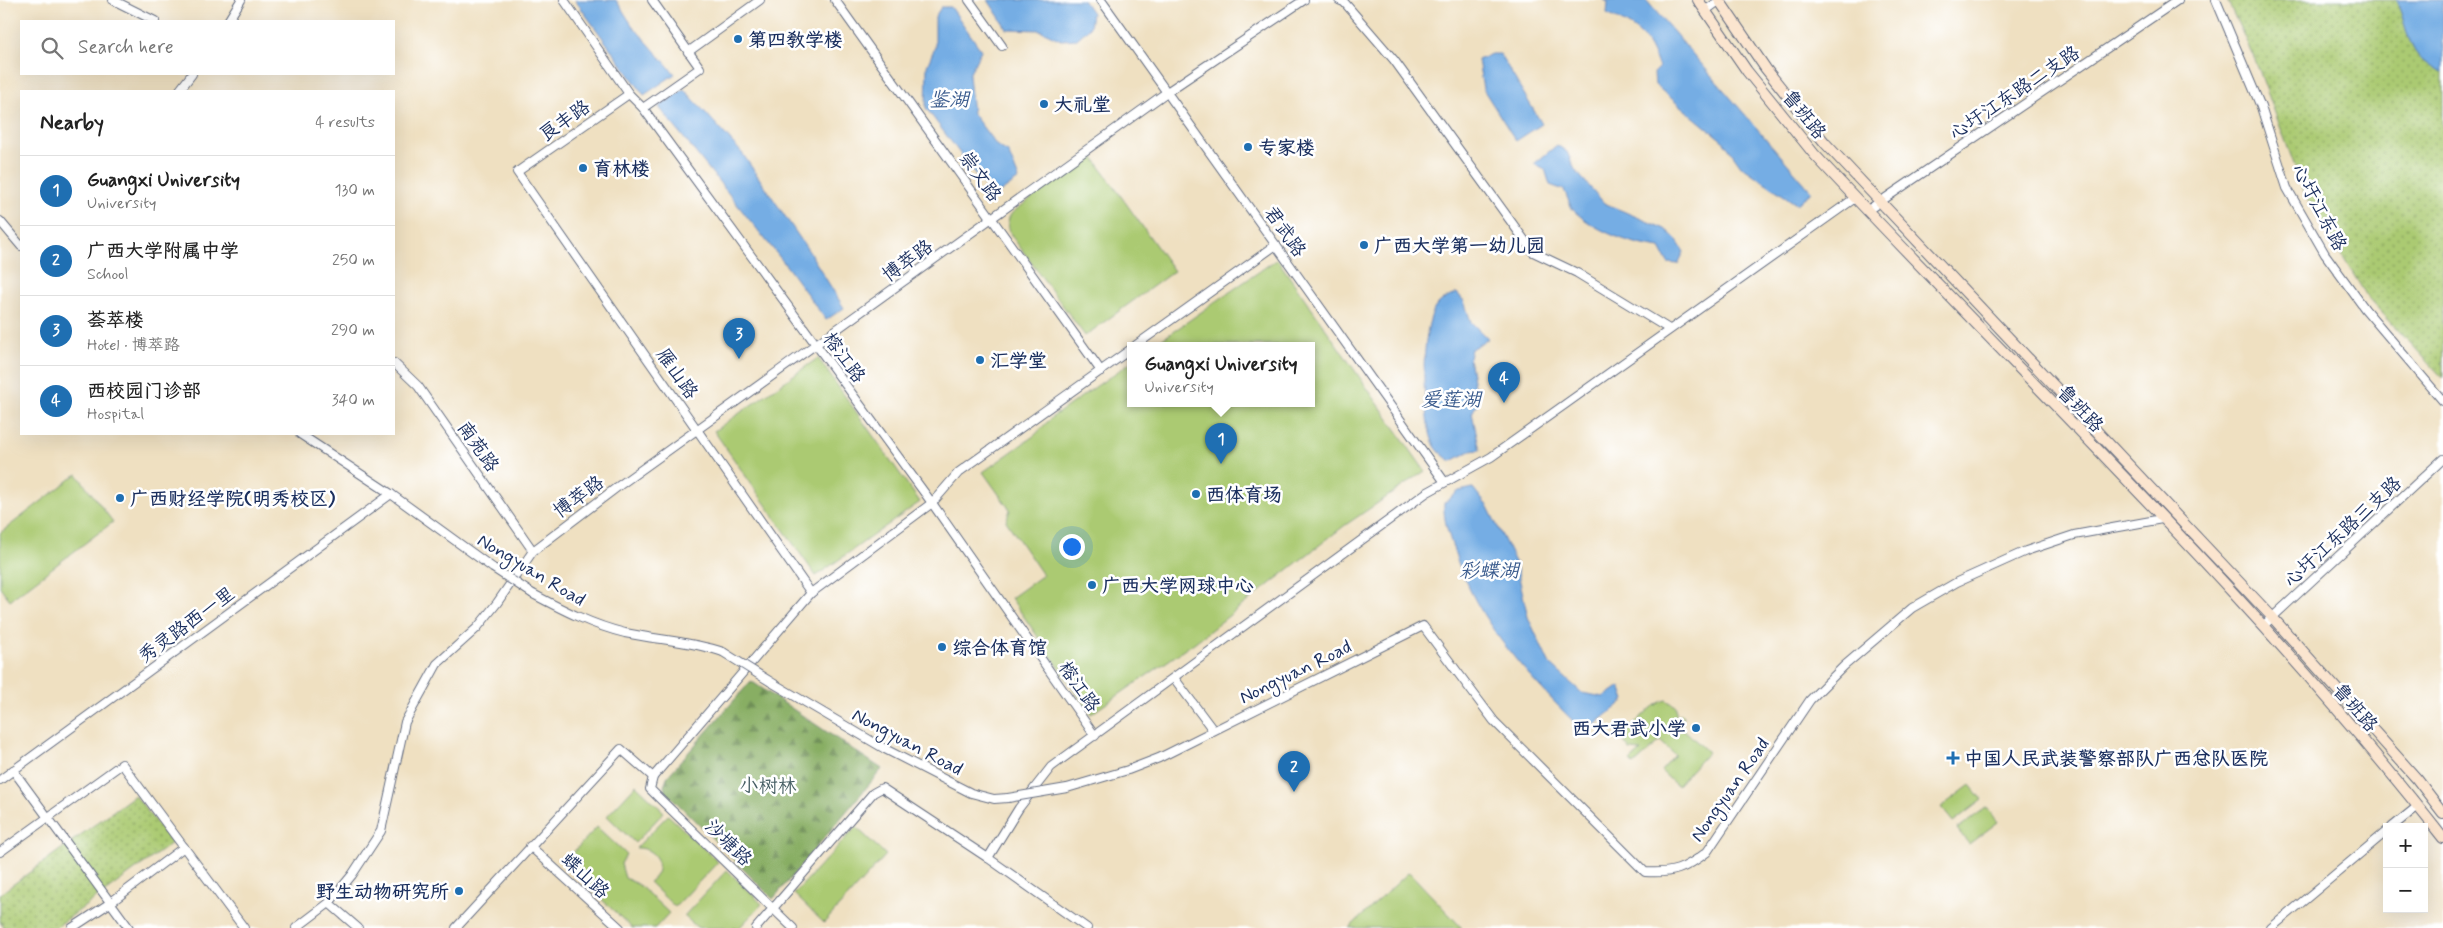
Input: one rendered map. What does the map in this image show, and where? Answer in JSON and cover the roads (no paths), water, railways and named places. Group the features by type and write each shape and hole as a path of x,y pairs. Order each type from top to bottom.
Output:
{"main road":[{"name":"鲁班路","path":"1698,0 1747,71 1814,154 2263,626 2418,806 2443,838"},
{"name":"鲁班路","path":"1720,0 1766,69 1825,144 2273,618 2417,778 2443,813"}],"street":[{"path":"113,0 153,20"},
{"path":"229,20 241,0"},
{"name":"榕江路","path":"564,0 629,94 643,108 932,503 1095,736"},
{"path":"643,108 700,68 652,0"},
{"path":"688,52 760,0"},
{"name":"崇文路","path":"835,0 1100,371"},
{"path":"969,0 1002,46"},
{"name":"君武路","path":"1101,0 1444,481"},
{"name":"博萃路","path":"296,928 329,903 352,875 381,831 405,722 437,664 477,628 533,551 553,534 1167,92 1304,0"},
{"path":"1338,0 1344,2 1394,60 1533,252 1577,273 1669,329"},
{"path":"1705,11 1720,0"},
{"name":"心圩江东路二支路","path":"1868,210 2178,0"},
{"name":"心圩江东路","path":"2216,0 2260,107 2287,188 2324,254 2365,308 2443,402"},
{"path":"180,90 191,75"},
{"name":"良丰路","path":"517,172 629,94"},
{"name":"雁山路","path":"517,172 811,593"},
{"path":"988,858 1034,786 1051,768 1444,481 1491,456 1855,198"},
{"path":"0,220 20,245"},
{"path":"1140,342 1276,245"},
{"path":"456,928 621,749 653,777 811,593 932,503 959,472 1127,352"},
{"name":"南苑路","path":"395,364 418,386 533,551"},
{"name":"Nongyuan Road","path":"302,435 392,494 493,568 533,594 570,614 603,627 704,646 723,652 885,749 971,793 994,798 1008,798 1067,788 1128,770 1158,758 1423,626 1494,720 1645,872 1666,874 1690,866 1707,852 1810,700 1859,653 1912,608 1957,582 2026,551 2074,535 2162,519"},
{"name":"心圩江东路三支路","path":"2263,626 2443,459"},
{"name":"秀灵路西一里","path":"0,780 392,494"},
{"path":"1174,678 1212,730"},
{"path":"0,852 122,764 244,928"},
{"path":"13,770 129,928"},
{"name":"沙塘路","path":"653,777 650,789 793,928"},
{"path":"756,928 878,789 887,790 1087,928"},
{"path":"2397,823 2418,806"},
{"path":"2270,928 2383,834"},
{"name":"蝶山路","path":"530,846 620,928"},
{"path":"72,928 110,903 184,847"},
{"path":"329,903 358,928"}],"water":[{"path":"575,0 616,0 632,25 675,74 644,95"},
{"path":"988,0 1083,0 1092,13 1090,27 1077,39 1061,40 1040,30 1007,29"},
{"path":"1604,0 1646,0 1812,192 1796,204 1741,166 1724,142 1655,85 1654,73 1659,68 1650,47 1634,29 1607,14 1608,2"},
{"path":"2396,0 2443,0 2443,73 2431,67 2415,52"},
{"name":"鉴湖","path":"941,7 951,7 981,50 969,75 973,114 997,146 1008,152 1019,179 995,196 988,191 926,108 927,66 935,47 935,17"},
{"path":"1491,54 1500,54 1542,124 1516,141 1483,89 1478,60"},
{"path":"684,89 742,153 810,253 844,308 826,320 785,264 659,107"},
{"path":"1557,145 1567,152 1575,170 1604,203 1665,229 1676,239 1684,252 1678,264 1668,263 1660,248 1614,236 1593,225 1574,211 1564,190 1550,185 1545,169 1534,164"},
{"name":"爱莲湖","path":"1457,293 1464,301 1471,322 1488,339 1471,349 1469,358 1477,404 1472,413 1480,450 1470,451 1452,461 1438,451 1430,434 1424,375 1427,333 1431,316 1439,303"},
{"name":"彩蝶湖","path":"1473,488 1488,507 1516,564 1528,617 1549,663 1582,693 1604,697 1620,686 1625,700 1585,733 1508,650 1477,604 1465,578 1447,527 1444,503 1459,491"}],"place":[{"name":"第四教学楼","path":"738,39"},
{"name":"大礼堂","path":"1044,104"},
{"name":"专家楼","path":"1248,147"},
{"name":"育林楼","path":"583,168"},
{"name":"广西大学第一幼儿园","path":"1364,245"},
{"name":"荟萃楼","path":"739,359"},
{"name":"汇学堂","path":"980,360"},
{"name":"西校园门诊部","path":"1504,403"},
{"name":"Guangxi University","path":"1221,464"},
{"name":"西体育场","path":"1196,494"},
{"name":"广西财经学院(明秀校区)","path":"120,498"},
{"name":"广西大学网球中心","path":"1092,585"},
{"name":"综合体育馆","path":"942,647"},
{"name":"西大君武小学","path":"1696,728"},
{"name":"中国人民武装警察部队广西总队医院","path":"1953,758"},
{"name":"广西大学附属中学","path":"1294,792"},
{"name":"野生动物研究所","path":"459,891"}],"park label":[{"name":"小树林","path":"768,785"}]}
